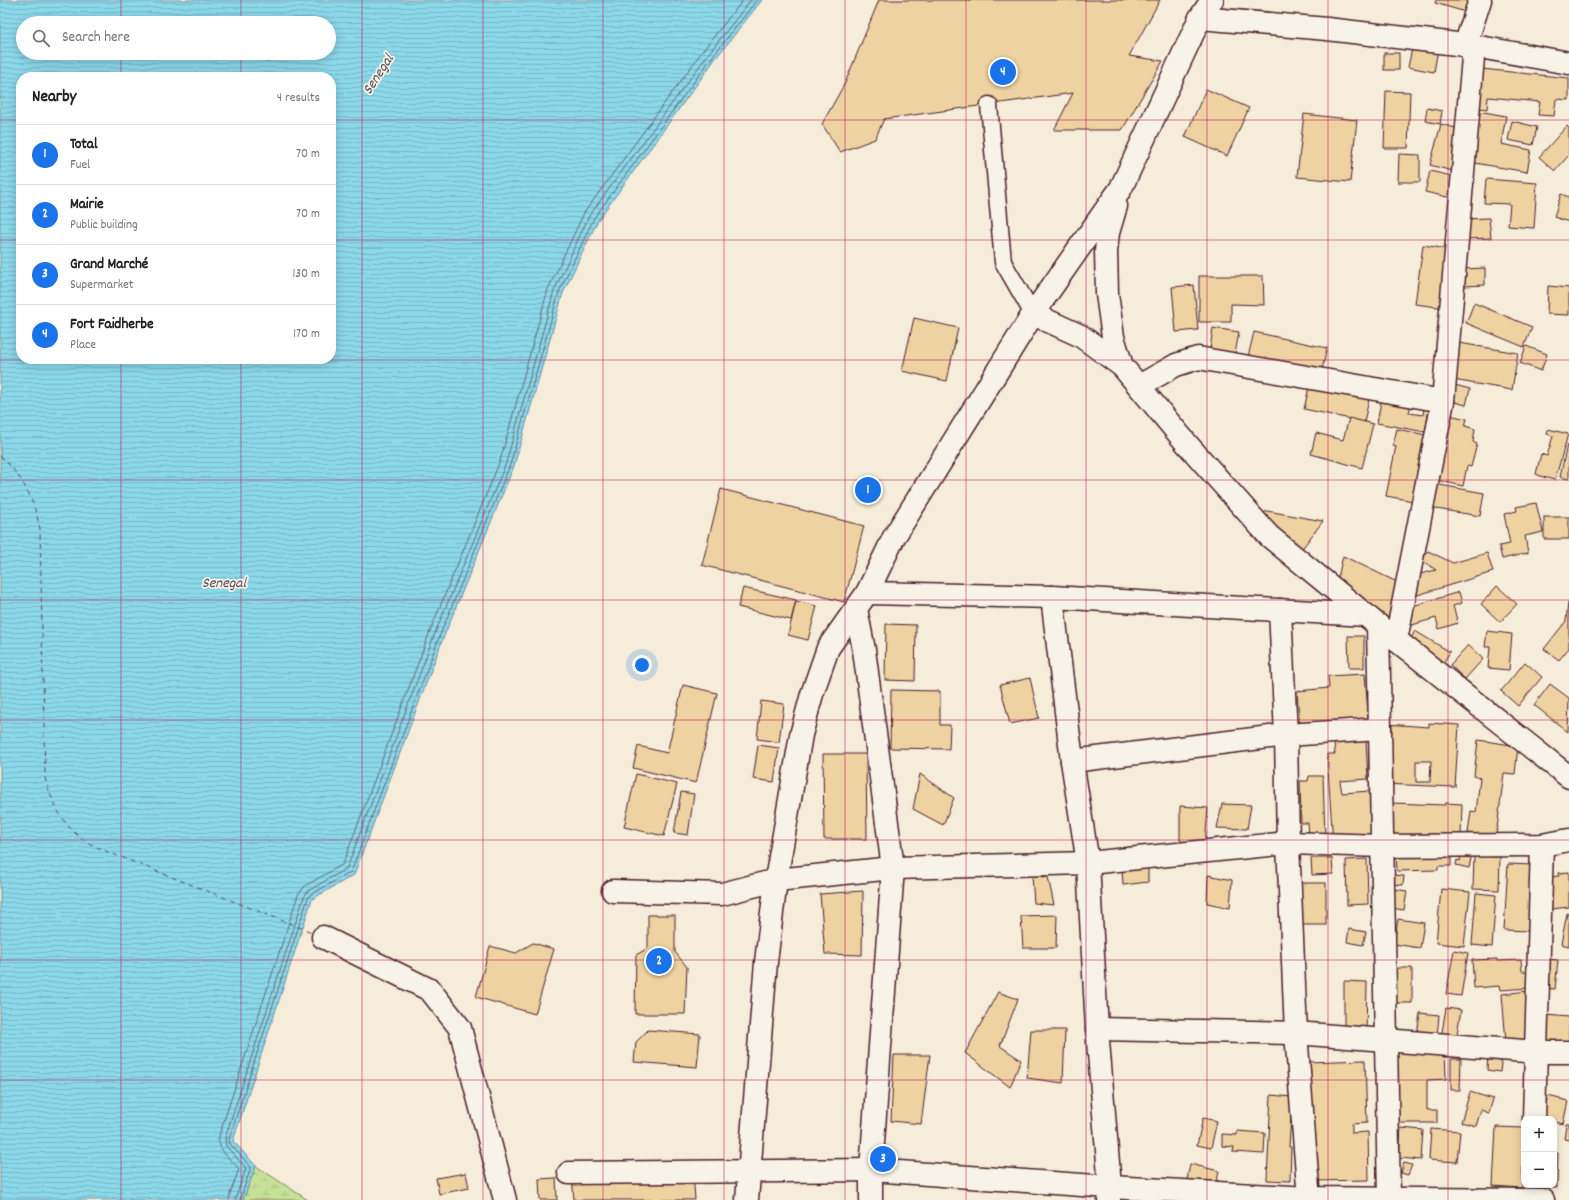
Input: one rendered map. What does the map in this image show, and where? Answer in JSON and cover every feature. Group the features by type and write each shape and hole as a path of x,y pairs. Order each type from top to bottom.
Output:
{"street":[{"path":"1396,640 1443,401 1470,46 1480,0"},
{"path":"1122,366 1113,337 1108,294 1106,251 1108,233 1121,188 1206,9 1327,29 1470,46 1569,63"},
{"path":"747,1200 766,962 776,880 801,735 812,694 828,648 861,601 894,537 1033,314 1121,188"},
{"path":"1033,314 1081,336 1122,366 1187,444 1269,536 1396,640 1569,777"},
{"path":"1139,386 1176,365 1198,358 1443,401"},
{"path":"861,601 1052,597 1280,610 1372,620"},
{"path":"1052,597 1072,761 1088,863 1097,1029 1109,1194"},
{"path":"861,601 864,650 893,868 871,1170 871,1200"},
{"path":"1280,610 1286,735 1288,843 1296,1034 1309,1199"},
{"path":"1372,620 1380,729 1389,1198"},
{"path":"1072,761 1286,735 1380,729"},
{"path":"613,891 722,894 776,880 893,868 1088,863 1288,843 1382,846 1542,845 1569,840"},
{"path":"1534,1116 1542,845"},
{"path":"323,937 430,990 460,1028 505,1200"},
{"path":"1097,1029 1296,1034 1537,1052 1569,1052"},
{"path":"569,1173 750,1170 871,1170 1109,1194 1309,1199 1389,1198 1543,1200"},
{"path":"1531,1200 1532,1188"}],"lane":[{"path":"989,105 1003,262 1033,314"}],"green space":[{"path":"256,1166 308,1200 243,1200"}],"water":[{"name":"Senegal","path":"0,0 762,0 716,58 598,220 563,293 514,466 444,636 354,875 312,899 233,1141 256,1166 243,1200 0,1200"}],"building":[{"path":"879,0 1160,0 1129,56 1163,61 1122,130 1054,130 1073,93 884,119 875,139 840,152 822,124 845,83"},
{"path":"1436,0 1473,0 1469,13 1435,3"},
{"path":"1413,44 1438,49 1434,72 1408,67"},
{"path":"1384,53 1399,53 1399,70 1384,70"},
{"path":"1482,69 1569,78 1569,100 1556,99 1554,116 1538,115 1540,102 1488,97 1487,109 1479,108"},
{"path":"1206,89 1249,108 1227,156 1185,137"},
{"path":"1386,91 1410,92 1408,148 1384,148"},
{"path":"1427,108 1442,111 1440,124 1425,121"},
{"path":"1478,111 1506,116 1501,144 1531,150 1527,172 1469,162"},
{"path":"1304,114 1357,120 1350,182 1297,177"},
{"path":"1512,121 1537,127 1533,145 1508,140"},
{"path":"1441,124 1466,131 1456,172 1430,165"},
{"path":"1567,126 1569,128 1569,155 1555,171 1539,157"},
{"path":"1399,154 1420,155 1420,182 1398,182"},
{"path":"1430,171 1456,177 1452,198 1425,192"},
{"path":"1486,179 1537,183 1534,228 1508,226 1510,204 1484,203"},
{"path":"1561,194 1569,197 1569,222 1554,217"},
{"path":"1489,218 1491,238 1467,239 1465,219"},
{"path":"1423,245 1453,250 1445,308 1415,304"},
{"path":"1485,268 1485,285 1464,286 1463,269"},
{"path":"1199,276 1263,276 1264,305 1231,304 1231,322 1199,322"},
{"path":"1194,285 1198,330 1176,332 1172,287"},
{"path":"1548,286 1569,288 1569,315 1547,314"},
{"path":"1474,303 1532,327 1524,347 1466,323"},
{"path":"914,318 958,328 947,381 902,371"},
{"path":"1213,328 1239,332 1235,354 1210,349"},
{"path":"1254,332 1327,348 1321,374 1248,357"},
{"path":"1459,343 1518,353 1512,390 1453,380"},
{"path":"1526,346 1547,354 1541,371 1520,363"},
{"path":"1310,383 1370,395 1364,422 1304,409"},
{"path":"1451,384 1470,389 1466,405 1447,400"},
{"path":"1382,396 1430,404 1425,432 1377,423","holes":["1411,404 1424,407 1423,415 1409,413"]},
{"path":"1445,414 1467,419 1465,426 1475,429 1473,442 1477,444 1471,467 1467,466 1463,486 1432,479"},
{"path":"1349,418 1373,424 1362,468 1311,454 1316,433 1343,440"},
{"path":"1397,429 1426,435 1413,501 1386,496 1396,446 1393,445"},
{"path":"1548,429 1568,434 1555,480 1536,474 1541,454 1547,456 1553,436 1547,434"},
{"path":"1567,445 1569,445 1569,479 1560,477"},
{"path":"1434,484 1484,493 1480,516 1430,508"},
{"path":"721,489 864,526 844,602 702,565"},
{"path":"1536,503 1543,532 1525,536 1528,553 1502,559 1499,546 1510,544 1504,514 1517,511 1516,507"},
{"path":"1267,511 1323,521 1301,550 1262,514"},
{"path":"1544,517 1569,517 1569,539 1544,539"},
{"path":"1428,551 1453,563 1487,553 1493,572 1414,596 1420,574 1436,570 1421,560"},
{"path":"1343,556 1399,583 1391,624 1336,586"},
{"path":"1497,586 1517,604 1500,622 1481,604"},
{"path":"743,588 796,600 791,620 738,607"},
{"path":"1459,592 1462,603 1453,606 1458,623 1439,629 1436,618 1412,625 1406,608"},
{"path":"796,601 817,606 808,640 788,635"},
{"path":"1568,603 1569,648 1559,660 1544,649 1566,621"},
{"path":"886,624 916,625 915,681 885,680"},
{"path":"1415,631 1450,652 1443,663 1408,643"},
{"path":"1487,631 1512,634 1509,670 1488,668 1490,647 1485,647"},
{"path":"1348,636 1364,636 1364,668 1349,668"},
{"path":"1468,645 1483,659 1465,679 1450,665"},
{"path":"1525,662 1542,677 1518,706 1501,691"},
{"path":"1365,674 1369,726 1300,731 1297,691 1329,688 1328,676"},
{"path":"1030,678 1039,718 1010,724 1000,685"},
{"path":"1550,684 1569,698 1568,732 1534,705"},
{"path":"683,685 717,693 696,783 633,768 638,746 667,753"},
{"path":"891,690 940,691 940,725 950,725 949,749 890,748"},
{"path":"761,701 784,704 779,742 757,739"},
{"path":"1429,723 1459,725 1455,787 1383,784 1386,724 1429,727","holes":["1416,761 1431,761 1430,782 1416,782"]},
{"path":"1478,740 1518,746 1515,774 1504,773 1496,836 1468,833 1471,811 1476,812 1480,778 1474,776"},
{"path":"1366,741 1368,779 1340,781 1342,793 1370,791 1373,841 1333,844 1327,754 1335,754 1334,743"},
{"path":"758,745 779,748 774,782 753,779"},
{"path":"823,754 866,754 867,839 824,839"},
{"path":"636,774 677,784 664,836 624,827"},
{"path":"920,774 954,798 943,825 913,809"},
{"path":"1309,776 1323,776 1325,838 1309,838 1308,823 1301,823 1300,781 1308,781"},
{"path":"681,792 694,794 688,835 674,833"},
{"path":"1391,803 1445,805 1445,803 1462,804 1461,835 1430,834 1429,837 1391,835"},
{"path":"1222,804 1251,805 1247,829 1217,828"},
{"path":"1180,806 1208,808 1205,844 1180,841"},
{"path":"1451,850 1451,866 1438,866 1438,870 1397,871 1396,852"},
{"path":"1472,853 1469,868 1456,865 1457,860 1460,861 1461,855"},
{"path":"1474,856 1500,857 1499,890 1473,889"},
{"path":"1311,858 1332,858 1333,874 1312,875"},
{"path":"1367,859 1368,904 1347,905 1346,860"},
{"path":"1148,864 1148,882 1123,885 1122,868"},
{"path":"1508,864 1533,865 1529,931 1504,930"},
{"path":"1569,872 1569,907 1552,909 1549,877 1559,876 1559,873"},
{"path":"1208,875 1232,880 1230,908 1207,903"},
{"path":"1395,875 1404,876 1403,885 1393,884"},
{"path":"1032,876 1048,877 1054,905 1034,903"},
{"path":"1298,883 1326,883 1326,925 1298,925"},
{"path":"1394,889 1407,891 1404,910 1391,908"},
{"path":"1441,889 1470,892 1464,946 1436,943"},
{"path":"863,891 862,955 825,954 820,894"},
{"path":"1476,893 1496,895 1492,947 1472,945"},
{"path":"1567,913 1569,914 1569,946 1561,944"},
{"path":"648,915 675,915 675,952 687,967 685,1014 635,1014 636,955 648,948"},
{"path":"1057,915 1056,948 1023,948 1021,916"},
{"path":"1398,919 1424,923 1420,948 1394,944"},
{"path":"1349,929 1366,932 1363,945 1347,942"},
{"path":"533,943 554,949 535,1014 476,997 490,946 516,953"},
{"path":"1454,950 1468,953 1461,996 1446,994"},
{"path":"1497,959 1497,961 1521,960 1522,971 1528,971 1530,988 1500,990 1499,986 1474,988 1472,960"},
{"path":"1545,959 1558,960 1555,989 1542,988"},
{"path":"1393,968 1412,968 1412,1003 1392,1003"},
{"path":"1344,981 1367,982 1366,1036 1344,1035"},
{"path":"1528,991 1532,1040 1506,1042 1502,994"},
{"path":"998,992 1018,999 1000,1046 1021,1060 1010,1087 965,1053"},
{"path":"1446,1008 1461,1010 1456,1040 1441,1038"},
{"path":"1420,1013 1439,1015 1437,1037 1417,1035"},
{"path":"1546,1015 1569,1017 1569,1042 1544,1040"},
{"path":"648,1030 700,1034 697,1067 634,1062 636,1042"},
{"path":"1031,1030 1065,1030 1063,1083 1027,1078"},
{"path":"1445,1051 1446,1079 1427,1080 1427,1110 1437,1110 1437,1123 1390,1123 1389,1052"},
{"path":"1488,1054 1502,1055 1500,1072 1487,1070"},
{"path":"894,1055 930,1055 921,1124 891,1121"},
{"path":"1451,1059 1461,1059 1460,1090 1451,1090"},
{"path":"1365,1060 1367,1123 1352,1124 1352,1133 1368,1132 1369,1180 1313,1181 1309,1062"},
{"path":"1470,1092 1493,1099 1489,1113 1481,1110 1476,1126 1461,1122"},
{"path":"1271,1095 1292,1097 1289,1147 1291,1147 1290,1181 1267,1180"},
{"path":"1548,1096 1568,1101 1563,1124 1557,1123 1557,1116 1544,1116"},
{"path":"1203,1118 1217,1121 1211,1148 1197,1145"},
{"path":"1566,1124 1569,1124 1569,1140 1564,1139"},
{"path":"1496,1127 1521,1128 1521,1188 1493,1186"},
{"path":"1401,1128 1423,1130 1421,1160 1399,1158"},
{"path":"1431,1129 1460,1131 1457,1162 1429,1160"},
{"path":"1237,1131 1265,1133 1264,1154 1233,1152 1234,1147 1222,1146 1222,1134 1237,1135"},
{"path":"1557,1153 1558,1153 1557,1188"},
{"path":"1404,1163 1412,1165 1408,1175 1401,1173"},
{"path":"1190,1164 1219,1171 1216,1186 1187,1180"},
{"path":"693,1172 695,1200 574,1200 572,1177"},
{"path":"466,1173 469,1188 439,1194 436,1178"},
{"path":"556,1178 557,1200 540,1200 539,1179"}],"ferry route":[{"path":"0,456 21,480 31,498 40,529 45,778 59,813 77,835 95,846 314,933"}],"place":[{"name":"Fort Faidherbe","path":"1003,72"},
{"name":"Total","path":"868,490"},
{"name":"Mairie","path":"659,961"},
{"name":"Grand Marché","path":"883,1159"}]}
